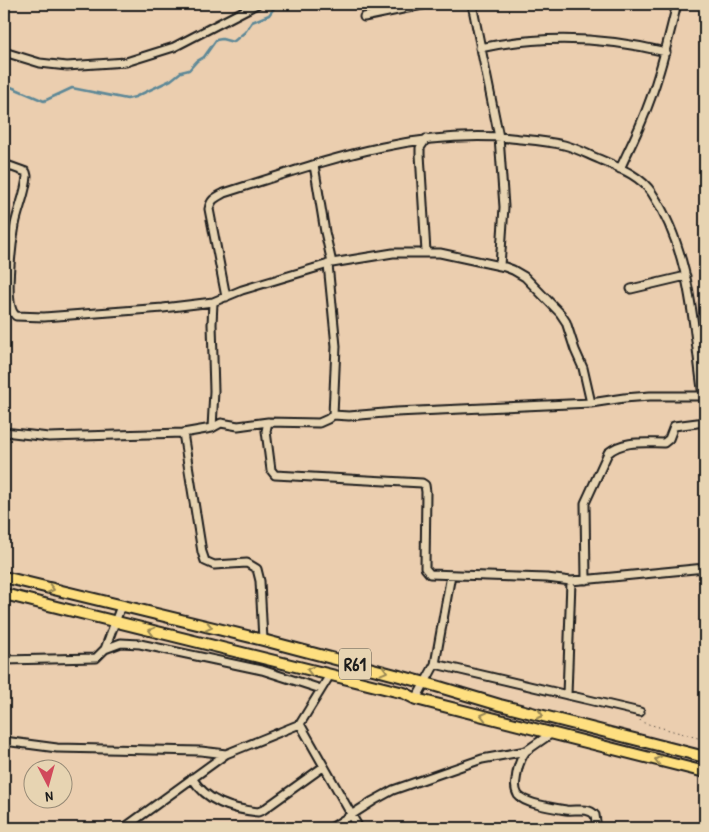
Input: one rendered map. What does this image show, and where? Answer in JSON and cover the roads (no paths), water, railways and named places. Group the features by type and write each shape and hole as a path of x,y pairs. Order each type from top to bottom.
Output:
{"main road":[{"name":"R61","path":"4,578 263,640 426,683 500,705 705,758"},
{"name":"R61","path":"4,594 404,693 416,698 705,772"}],"street":[{"path":"4,52 40,63 67,66 126,62 174,47 257,4"},
{"path":"364,17 427,4"},
{"path":"472,4 499,137 504,207 500,266"},
{"path":"620,168 641,123 666,52 677,4"},
{"path":"480,48 505,43 556,40 617,42 666,52"},
{"path":"4,432 49,436 183,433 212,428 221,423 238,426 268,422 319,423 333,415 349,416 591,403 650,396 704,396 684,266 675,236 652,194 639,179 620,168 565,145 476,135 426,138 350,154 212,199 209,209 226,297"},
{"path":"426,138 420,148 426,252"},
{"path":"4,164 22,169 26,172 27,176 10,261 9,287 11,307 12,314 16,316 44,317 163,308 213,302 242,290 330,264 393,253 440,253 500,266 513,270 525,277 560,313 566,322 583,368 591,403"},
{"path":"314,165 330,264 336,346 333,415"},
{"path":"631,289 686,276"},
{"path":"212,428 214,391 213,302"},
{"path":"268,422 266,431 271,470 275,475 422,483 425,485 425,568 430,574 546,578 571,581 705,568"},
{"path":"586,580 585,503 608,453 625,444 664,442 669,440 672,430 678,425 705,422"},
{"path":"183,433 205,561 214,566 248,563 257,569 260,581 263,640"},
{"path":"416,698 435,664 451,574"},
{"path":"567,695 571,581"},
{"path":"4,660 96,658 105,649 121,606"},
{"path":"105,649 121,644 140,644 262,670 321,690"},
{"path":"435,664 640,712"},
{"path":"124,828 226,754 300,724 330,675"},
{"path":"300,724 359,828"},
{"path":"331,828 393,790 482,759 526,750 552,733"},
{"path":"4,740 57,748 201,751 226,754"},
{"path":"526,750 518,765 515,787 517,794 529,802 566,810 590,811 595,815 597,828"},
{"path":"192,778 198,788 222,805 258,812 323,767"}],"waterway":[{"path":"4,84 44,101 72,88 127,99 135,97 171,80 181,72 189,70 197,61 204,57 216,40 222,39 233,42 245,32 252,22 269,15 277,4"}]}
